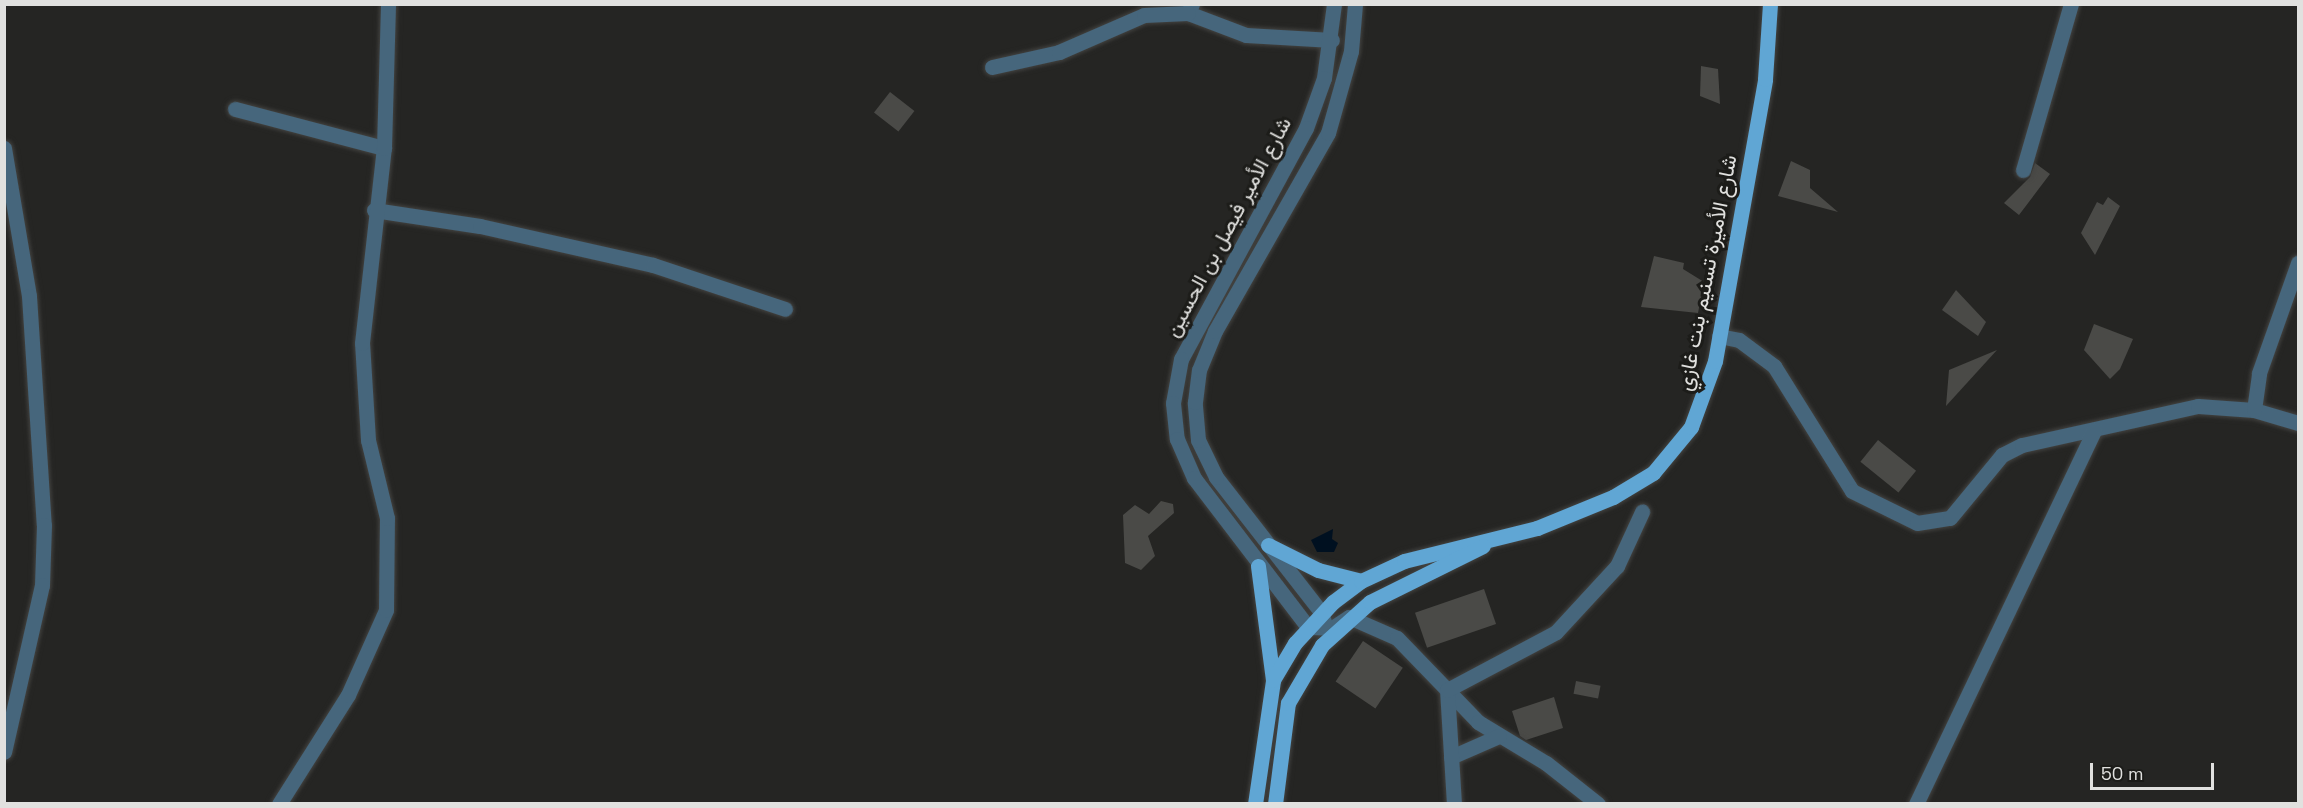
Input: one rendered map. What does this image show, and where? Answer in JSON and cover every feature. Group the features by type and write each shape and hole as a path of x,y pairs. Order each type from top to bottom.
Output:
{"main road":[{"name":"شارع الأميرة تسنيم بنت غازي","path":"1254,804 1273,680 1308,627 1322,612 1361,581 1438,550 1497,539 1581,513 1630,488 1667,460 1703,404 1719,336 1763,88 1770,4"},
{"name":"شارع الأميرة تسنيم بنت غازي","path":"1275,804 1288,703 1322,645 1349,616 1497,539"},
{"path":"1268,545 1318,570 1361,581"},
{"path":"1258,566 1273,680"}],"street":[{"path":"279,804 352,686 386,610 387,518 364,405 362,343 374,210 384,148 388,4"},
{"name":"شارع الأمير فيصل بن الحسين","path":"1308,627 1258,566 1184,457 1175,420 1175,381 1209,298 1306,128 1332,40 1334,4"},
{"name":"شارع الأمير فيصل بن الحسين","path":"1322,645 1325,629 1322,612 1268,545 1204,454 1195,419 1198,379 1215,331 1328,133 1351,51 1355,4"},
{"path":"2023,170 2071,4"},
{"path":"992,67 1059,52 1144,15 1190,9 1246,34 1332,40"},
{"path":"235,109 384,148"},
{"path":"4,148 29,296 44,525 38,608 4,752"},
{"path":"374,210 480,225 653,265 785,309"},
{"path":"2254,410 2259,373 2298,263"},
{"path":"1719,336 1739,340 1774,366 1852,491 1917,523 1950,518 2011,448 2198,406 2254,410 2298,423"},
{"path":"1917,804 2094,430"},
{"path":"1447,690 1556,632 1617,566 1642,512"},
{"path":"1308,627 1325,629 1349,616 1397,638 1447,690 1498,736 1546,763 1598,804"},
{"path":"1447,690 1454,804"},
{"path":"1451,757 1498,736"}],"water":[{"path":"1333,529 1332,539 1338,543 1334,552 1317,552 1311,540"}],"building":[{"path":"1701,66 1718,69 1720,104 1700,96"},
{"path":"890,92 914,111 898,132 874,112"},
{"path":"1791,161 1810,170 1810,188 1838,212 1778,196"},
{"path":"2035,163 2050,174 2019,215 2004,203 2030,177"},
{"path":"2108,197 2120,206 2095,255 2081,233 2097,202 2103,205"},
{"path":"1654,256 1684,263 1683,269 1704,282 1698,313 1641,307"},
{"path":"1956,290 1986,322 1978,336 1942,310"},
{"path":"2094,324 2133,339 2120,369 2110,379 2084,350"},
{"path":"1997,350 1946,406 1949,370"},
{"path":"1878,440 1916,471 1898,493 1860,462"},
{"path":"1161,501 1173,504 1174,513 1148,536 1155,556 1141,570 1125,563 1123,515 1135,505 1149,514"},
{"path":"1484,589 1496,624 1427,648 1415,613"},
{"path":"1363,641 1403,668 1375,708 1336,682"},
{"path":"1576,681 1601,686 1598,699 1574,694"},
{"path":"1554,697 1563,728 1526,740 1520,736 1512,711"}]}
